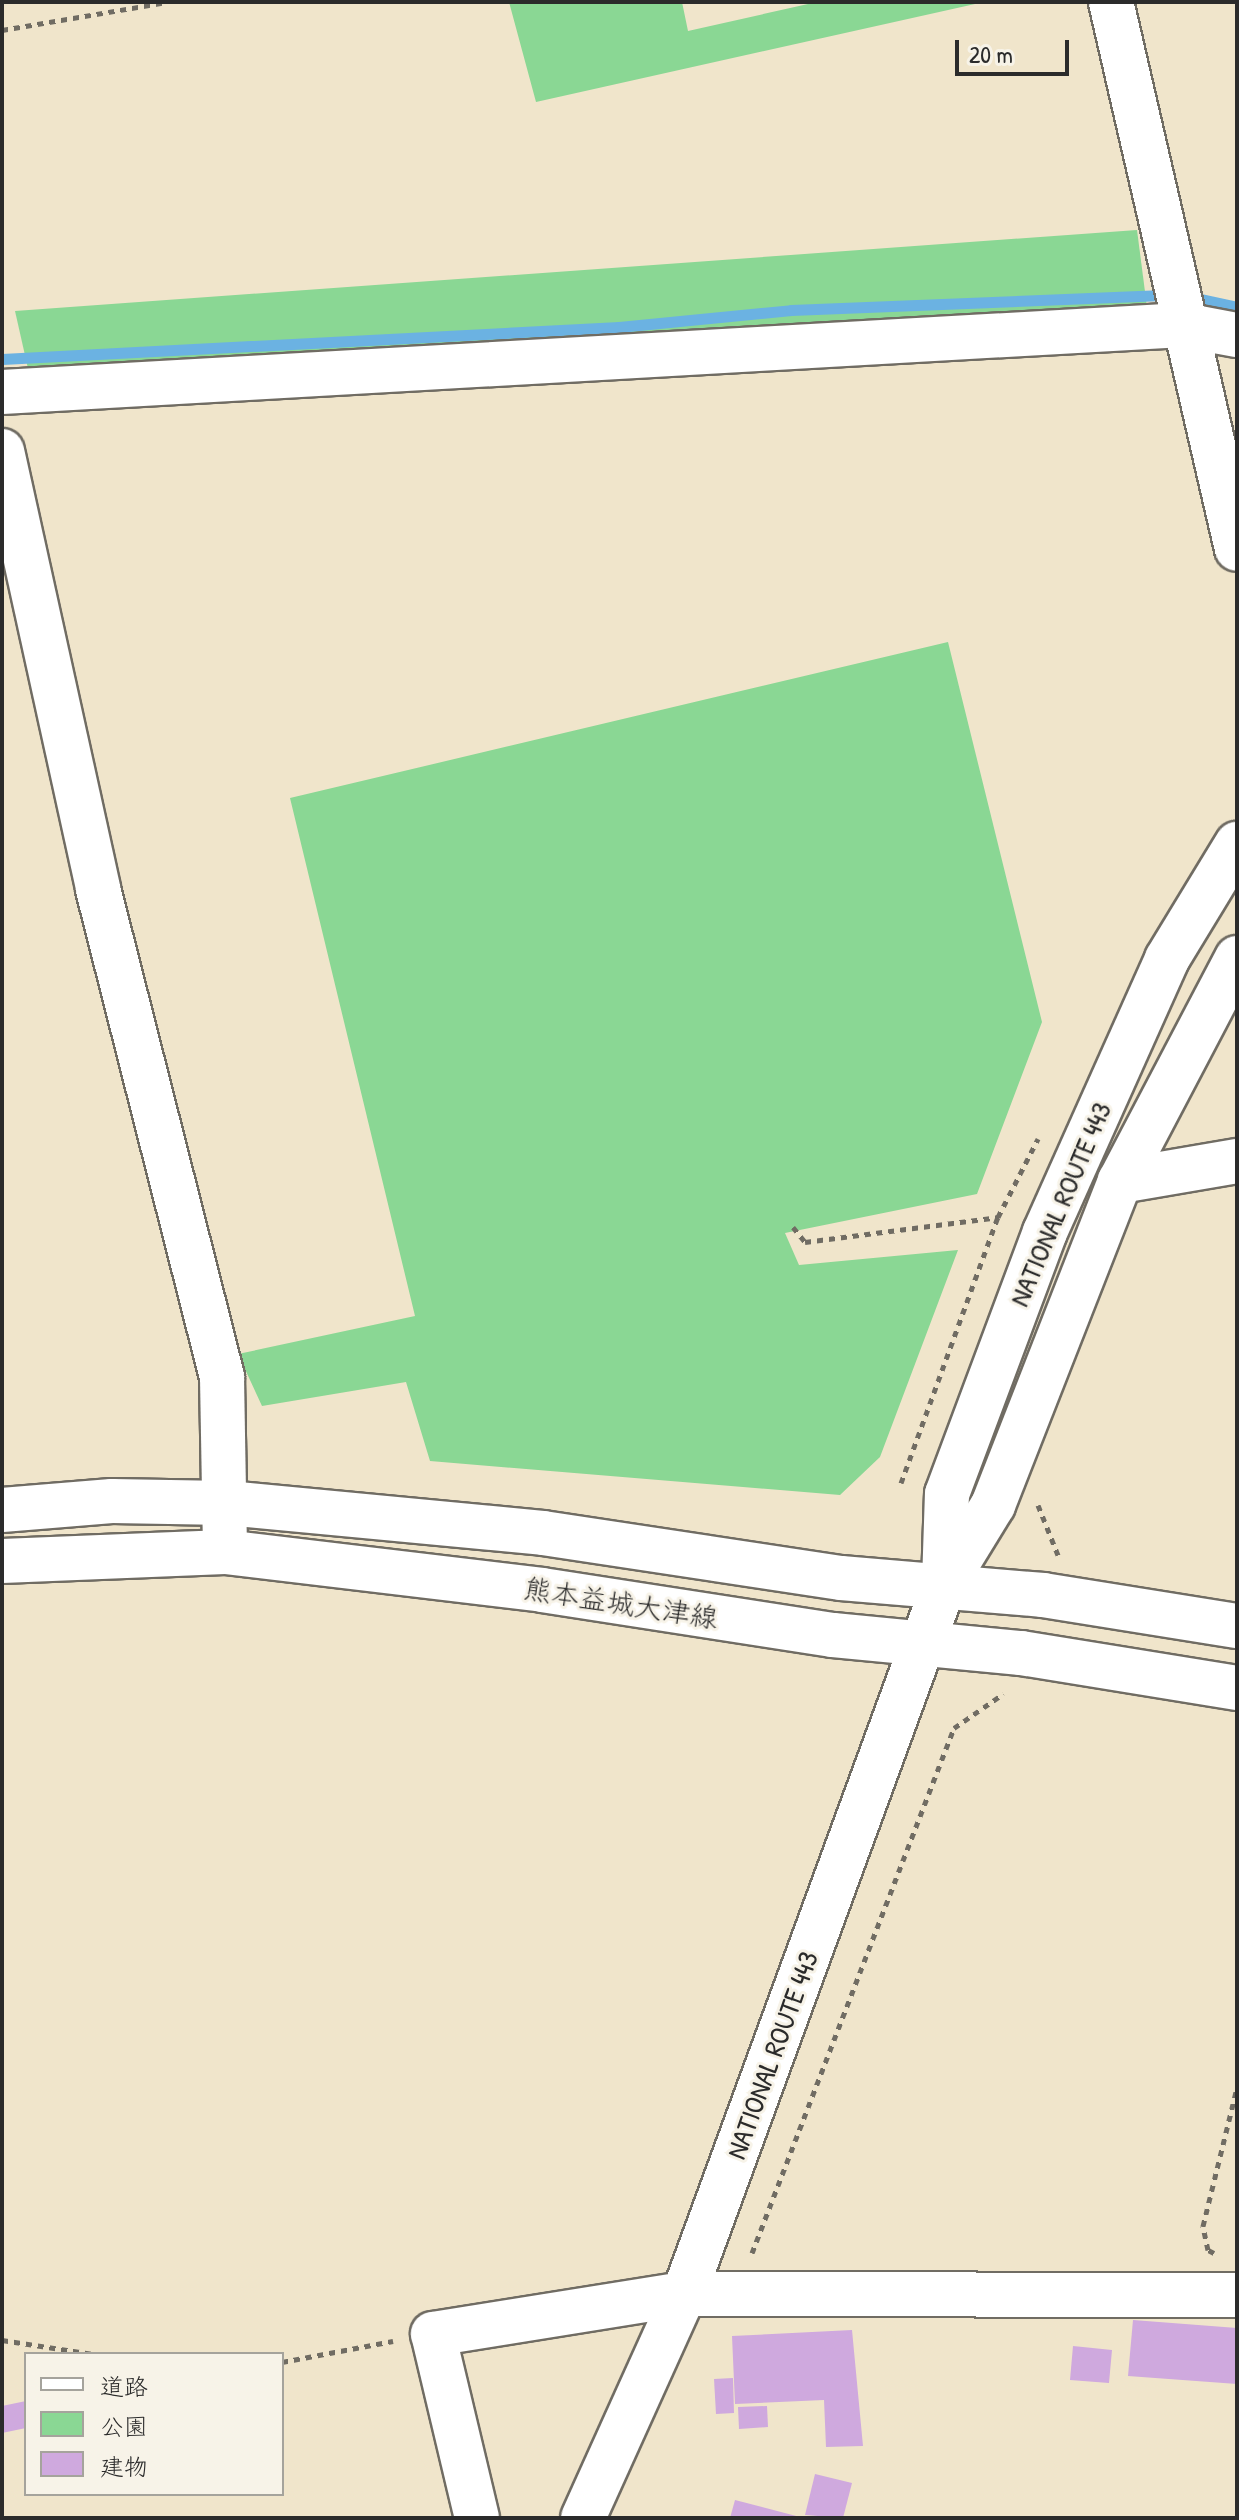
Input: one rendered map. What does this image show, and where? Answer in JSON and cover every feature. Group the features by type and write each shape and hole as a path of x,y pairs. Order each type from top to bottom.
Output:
{"main road":[{"path":"1111,2 1237,549"},
{"path":"2,392 1178,303 1237,335"},
{"path":"2,451 98,889 222,1377 227,1503 225,1552"},
{"name":"NATIONAL ROUTE 443","path":"944,1585 947,1494 1045,1232 1167,959 1237,844"},
{"name":"NATIONAL ROUTE 443","path":"583,2518 684,2294 944,1585 993,1505 1120,1181 1237,958"},
{"path":"1120,1181 1237,1161"},
{"name":"熊本益城大津線","path":"2,1510 112,1501 227,1503 543,1533 841,1578 1043,1595 1237,1626"},
{"name":"熊本益城大津線","path":"2,1561 99,1553 225,1552 542,1590 833,1635 923,1642 1237,1688"},
{"path":"477,2518 433,2334 684,2294 735,2295 1230,2276"}],"path":[{"path":"2,30 167,2"},
{"path":"793,1227 805,1242 998,1217 1045,1232"},
{"path":"1037,1495 1039,1516 1058,1555 1073,1558"},
{"path":"735,2295 954,1728 1007,1691"},
{"path":"1230,2276 1208,2250 1203,2226 1237,2088"},
{"path":"284,2362 433,2334"},
{"path":"2,2340 80,2352"}],"green space":[{"path":"509,2 682,2 688,31 817,2 984,2 536,102"},
{"path":"1137,230 1147,307 29,373 15,311"},
{"path":"948,642 1042,1022 977,1194 785,1233 799,1265 958,1250 880,1457 840,1495 430,1461 406,1382 262,1406 238,1354 415,1316 290,798"}],"building":[{"path":"1133,2320 1237,2328 1237,2384 1128,2376"},
{"path":"852,2330 863,2446 826,2447 824,2400 735,2404 732,2336"},
{"path":"1073,2346 1112,2350 1109,2383 1070,2380"},
{"path":"733,2378 734,2413 716,2414 714,2379"},
{"path":"24,2401 24,2428 2,2433 2,2406"},
{"path":"767,2406 768,2427 739,2429 738,2407"},
{"path":"815,2474 852,2483 843,2518 805,2515"},
{"path":"735,2500 800,2517 800,2518 730,2518"}],"waterway":[{"path":"2,359 619,327 791,310 1170,295"},
{"path":"1187,296 1237,307"}]}
